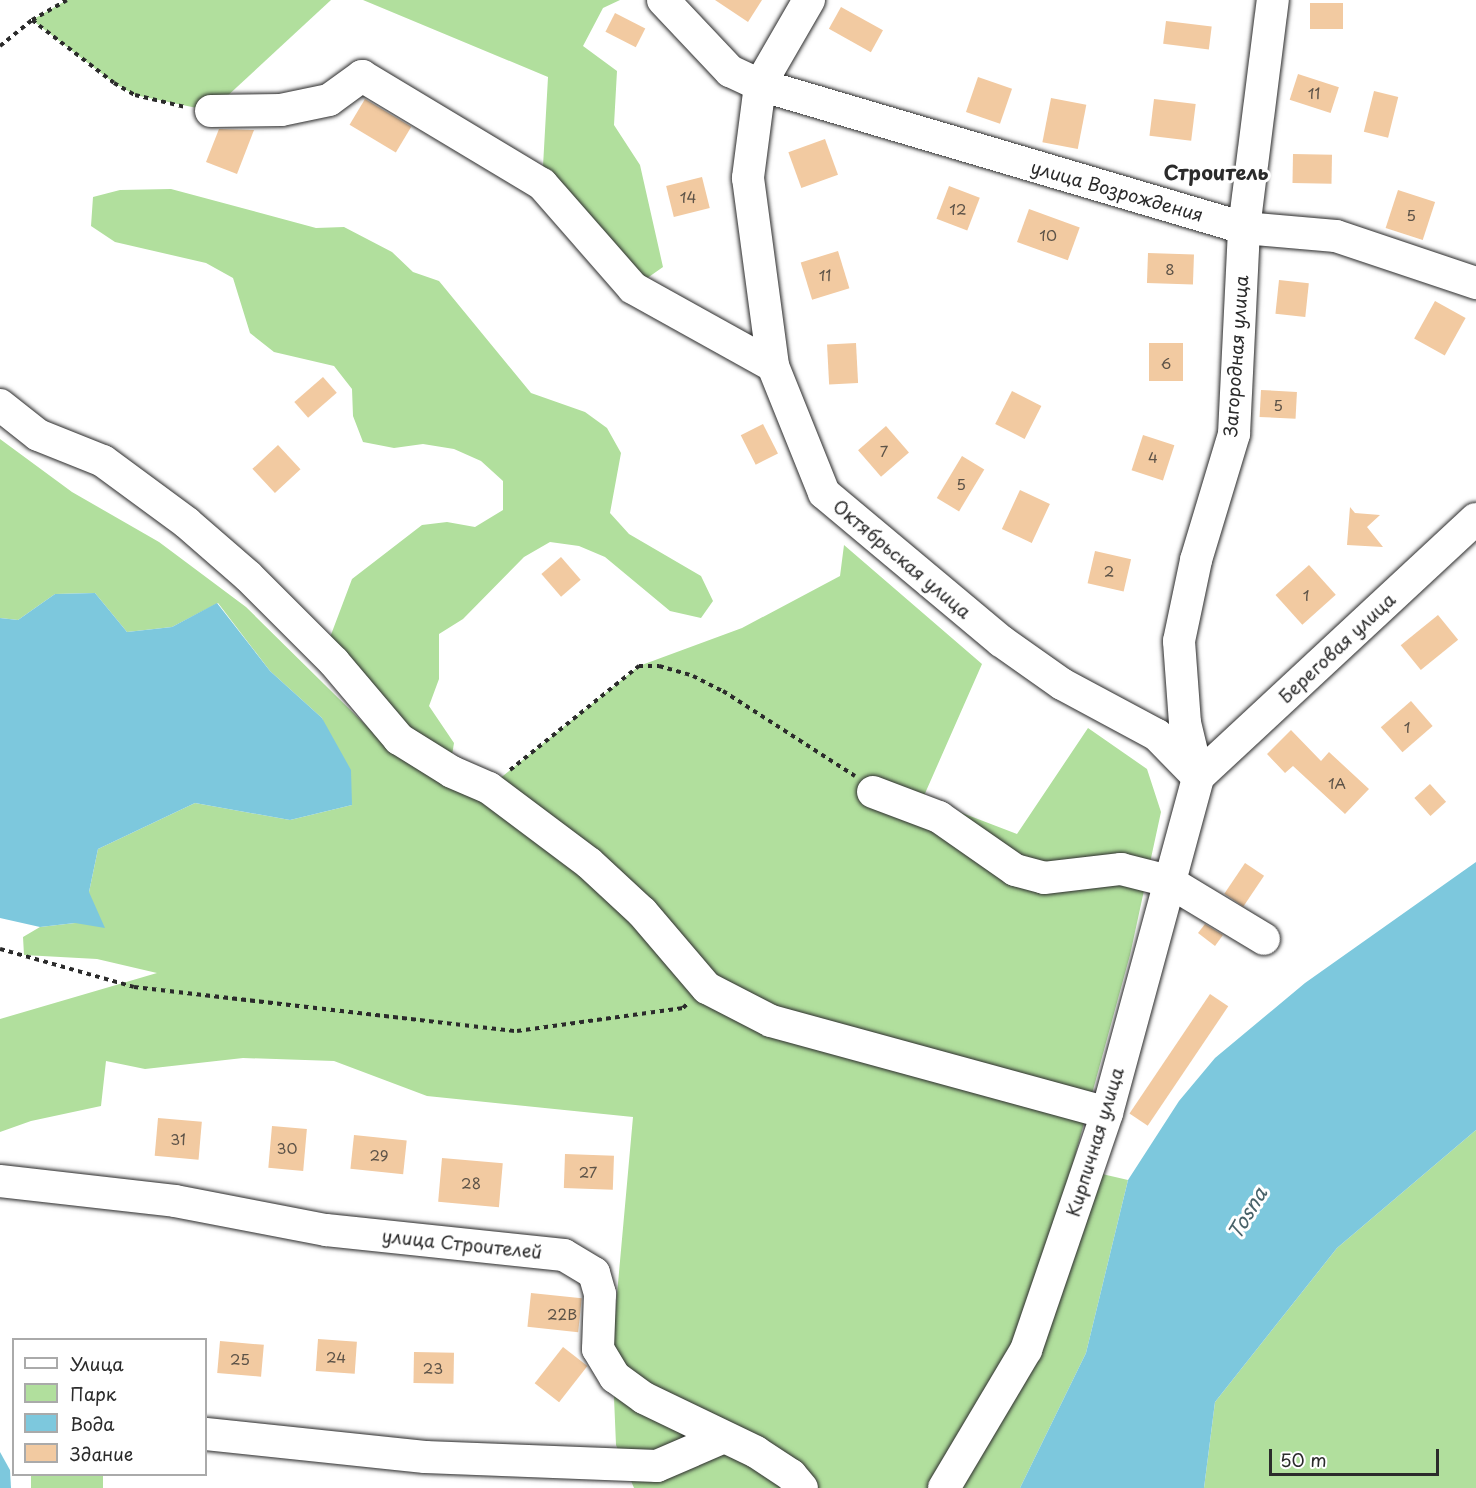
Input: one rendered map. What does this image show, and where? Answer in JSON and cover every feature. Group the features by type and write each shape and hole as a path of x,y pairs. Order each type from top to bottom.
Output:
{"street":[{"name":"улица Возрождения","path":"663,0 730,71 760,85 1244,228 1336,236 1476,283"},
{"name":"Октябрьская улица","path":"809,0 760,85 748,178 773,366 824,494 1001,641 1062,684 1157,735 1198,777"},
{"name":"Загородная улица","path":"1198,777 1185,723 1179,641 1196,560 1234,434 1244,228 1273,0"},
{"path":"211,111 281,110 329,100 362,76 542,184 633,288 773,366"},
{"path":"0,405 38,435 103,461 187,523 248,576 334,662 399,739 452,772 489,788 589,863 642,912 707,988 771,1021 1107,1113"},
{"name":"Береговая улица","path":"1198,777 1476,519"},
{"name":"Кирпичная улица","path":"944,1488 1026,1350 1107,1113 1198,777"},
{"path":"873,792 939,817 1015,870 1044,878 1121,869 1168,881 1264,939"},
{"name":"улица Строителей","path":"0,1181 175,1201 326,1230 564,1255 594,1273 600,1294 598,1349 615,1377 644,1398 722,1438 756,1452 791,1475 802,1488"},
{"path":"207,1434 425,1457 657,1467 722,1438"}],"path":[{"path":"0,46 32,20 67,0"},
{"path":"32,20 114,83 135,95 211,111"},
{"path":"489,788 639,666 649,666 693,676 723,691 873,792"},
{"path":"0,949 134,987 517,1031 683,1008 707,988"}],"green space":[{"path":"67,0 331,0 211,111 135,95 114,83 32,20"},
{"path":"363,0 620,0 603,8 583,46 617,71 614,125 640,165 663,267 633,288 542,184 548,77"},
{"path":"171,189 316,228 344,227 392,252 413,272 439,281 531,393 585,412 607,428 621,453 610,513 629,534 701,576 713,601 701,618 670,611 605,557 579,546 550,542 524,557 463,619 439,634 439,679 429,706 454,743 450,767 326,648 352,579 422,525 447,522 475,527 503,510 503,481 481,461 454,449 423,444 394,448 363,442 353,416 352,389 334,366 274,352 250,333 233,278 206,263 115,242 91,226 93,197 120,190"},
{"path":"0,439 72,492 159,542 246,607 394,753 488,788 639,666 742,628 840,576 844,545 982,664 923,798 1017,834 1088,728 1147,769 1161,812 1130,955 1072,1167 1128,1180 1086,1353 1020,1488 634,1488 616,1445 612,1350 633,1117 427,1096 334,1061 243,1058 145,1069 106,1061 101,1106 31,1121 0,1132 0,1019 157,973 97,959 24,955 23,937 40,927 75,923 89,892 98,849 195,803 290,820 352,805 322,718 270,671 218,603 172,627 127,632 95,593 55,594 18,620 0,618"},
{"path":"1476,1130 1476,1488 1204,1488 1215,1402 1337,1248"},
{"path":"31,1476 103,1476 103,1488 31,1488"}],"water":[{"path":"95,593 127,632 172,627 217,603 270,671 322,718 351,770 352,805 290,820 195,803 98,849 89,892 105,928 75,923 40,927 0,918 0,618 18,620 55,594"},
{"name":"Tosna","path":"1476,862 1476,1130 1337,1248 1215,1402 1204,1488 1020,1488 1086,1353 1128,1180 1179,1101 1215,1058 1305,983"},
{"path":"0,1452 10,1470 11,1488 0,1488"}],"building":[{"path":"715,0 762,0 748,22"},
{"path":"1310,3 1343,3 1343,29 1310,29"},
{"path":"841,7 883,30 871,52 829,29"},
{"path":"615,13 645,28 636,47 605,32"},
{"path":"1166,21 1212,27 1209,49 1163,44"},
{"path":"1298,74 1339,87 1331,113 1290,100"},
{"path":"978,77 1012,89 1000,124 966,112"},
{"path":"1374,91 1398,97 1388,138 1364,132"},
{"path":"1051,98 1086,105 1078,149 1042,142"},
{"path":"365,99 411,127 396,153 350,125"},
{"path":"1154,99 1196,104 1191,141 1149,136"},
{"path":"219,129 254,130 237,174 206,162"},
{"path":"825,139 838,175 801,188 788,152"},
{"path":"1293,154 1332,155 1331,184 1292,183"},
{"path":"702,177 710,208 674,217 666,186"},
{"path":"949,186 980,198 967,231 936,219"},
{"path":"1398,190 1435,202 1423,240 1386,228"},
{"path":"1029,209 1080,227 1068,260 1017,242"},
{"path":"838,251 849,288 812,300 801,262"},
{"path":"1148,253 1194,255 1193,285 1147,283"},
{"path":"1279,280 1309,283 1305,317 1275,314"},
{"path":"1435,301 1466,318 1445,356 1414,339"},
{"path":"856,343 858,383 829,384 827,345"},
{"path":"1149,343 1183,343 1183,381 1149,381"},
{"path":"323,377 337,393 308,418 294,402"},
{"path":"1261,390 1297,392 1296,419 1260,417"},
{"path":"1012,391 1041,406 1025,439 995,424"},
{"path":"763,424 778,453 756,465 741,435"},
{"path":"886,426 909,452 881,477 858,450"},
{"path":"1143,435 1174,445 1163,480 1132,470"},
{"path":"278,445 301,469 275,493 252,469"},
{"path":"962,456 984,469 959,511 937,498"},
{"path":"1020,490 1050,504 1032,543 1002,529"},
{"path":"1350,507 1355,513 1380,515 1367,527 1383,547 1347,545"},
{"path":"1095,551 1131,559 1124,591 1088,583"},
{"path":"561,557 581,580 561,597 541,574"},
{"path":"1309,565 1336,595 1302,625 1276,595"},
{"path":"1438,615 1458,640 1421,670 1401,645"},
{"path":"1411,701 1433,726 1402,752 1381,727"},
{"path":"1291,730 1321,761 1329,752 1369,789 1345,814 1293,766 1285,773 1267,754"},
{"path":"1430,784 1446,802 1430,816 1414,798"},
{"path":"1245,863 1264,876 1243,907 1224,894"},
{"path":"1205,924 1223,935 1215,946 1198,933"},
{"path":"1210,994 1228,1006 1148,1126 1129,1113"},
{"path":"158,1118 202,1122 199,1160 155,1156"},
{"path":"272,1126 307,1129 303,1171 268,1168"},
{"path":"354,1135 407,1141 403,1174 350,1169"},
{"path":"565,1154 614,1156 613,1190 564,1188"},
{"path":"442,1158 503,1163 499,1207 438,1202"},
{"path":"531,1293 582,1298 578,1332 527,1327"},
{"path":"318,1339 357,1342 355,1374 316,1371"},
{"path":"220,1341 264,1345 261,1377 217,1373"},
{"path":"563,1347 587,1366 559,1402 535,1383"},
{"path":"414,1352 454,1353 453,1384 413,1383"}],"district":[{"name":"Строитель","path":"1216,172"}]}
